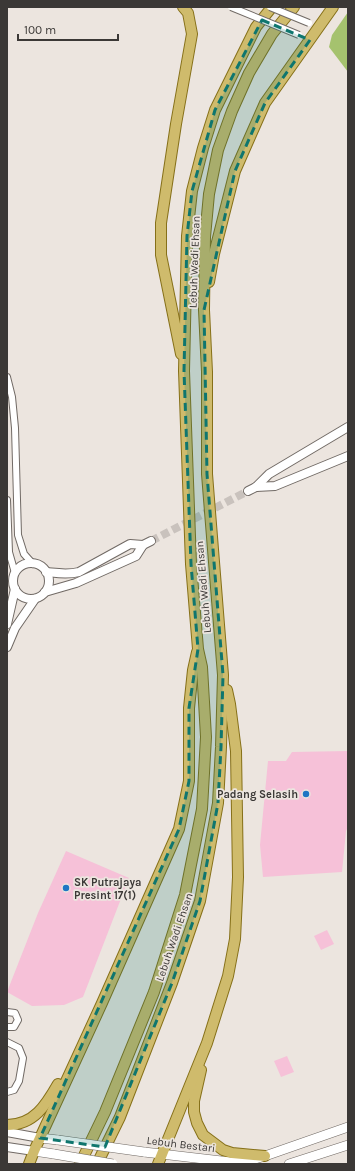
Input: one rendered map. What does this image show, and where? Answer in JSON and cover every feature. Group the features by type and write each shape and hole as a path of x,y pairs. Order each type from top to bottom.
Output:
{"main road":[{"path":"183,7 188,13 192,34 176,124 161,229 161,255 184,371"},
{"name":"Lebuh Wadi Ehsan","path":"80,1164 105,1112 154,992 185,895 202,809 206,737 202,667 198,649 191,564 184,371 187,236 192,191 215,110 256,27 271,7"},
{"name":"Lebuh Wadi Ehsan","path":"97,1164 120,1117 172,983 200,901 218,803 223,675 206,474 207,372 204,310 205,237 209,194 218,150 232,111 249,73 272,34 294,7"},
{"path":"204,310 214,254 235,171 265,103 333,7"},
{"path":"29,1164 179,830 189,781 189,708 193,670 198,649"},
{"path":"158,1164 207,1042 228,976 235,939 238,877 236,751 230,704 223,675"},
{"path":"7,1125 18,1125 26,1122 34,1117 48,1102 102,1003"},
{"path":"207,1042 194,1101 194,1112 197,1123 203,1135 223,1150 232,1153 265,1156"},
{"name":"Lebuh Bestari","path":"40,1138 230,1162 248,1161 265,1156 348,1127"},
{"path":"290,1164 348,1146"},
{"path":"34,1151 114,1164"}],"street":[{"path":"232,7 310,40"},
{"path":"271,7 319,27"},
{"path":"7,377 14,414 18,536 24,554 33,564"},
{"path":"248,491 256,487 269,474 348,427"},
{"path":"256,487 275,486 348,456"},
{"path":"7,500 9,552 15,573 13,581 15,589 18,594 23,597 35,599"},
{"path":"7,647 15,628 35,599 45,592 76,582 136,556 147,543 130,544 79,572 67,574 46,572"},
{"path":"15,573 21,567 33,564 40,566 46,572 49,582 45,592"},
{"path":"7,624 15,589"},
{"path":"7,1012 15,1013 18,1020 14,1027 7,1027"},
{"path":"7,1042 19,1048 23,1058 19,1081 16,1088 7,1092"},
{"name":"Lebuh Bestari","path":"7,1132 40,1138"},
{"path":"7,1147 34,1151"}],"highlighted area":[{"path":"262,20 310,40 265,103 235,171 204,310 207,474 223,675 221,747 218,803 200,901 172,983 105,1147 40,1138 179,829 189,781 189,708 198,649 191,564 184,371 187,236 192,191 215,110"}],"shaded area":[{"path":"348,12 348,72 329,47 332,35"},
{"name":"Padang Selasih","path":"348,751 348,827 346,831 342,872 263,877 260,845 268,761 286,761 292,752"},
{"path":"66,851 129,878 83,997 64,1005 32,1006 7,992 38,913"},
{"path":"327,930 334,944 321,950 314,936"},
{"path":"287,1056 294,1072 281,1077 274,1061"}],"tunnel":[{"path":"151,541 248,491"}],"place":[{"name":"Padang Selasih","path":"306,794"},
{"name":"SK Putrajaya Presint 17(1)","path":"66,888"}]}
